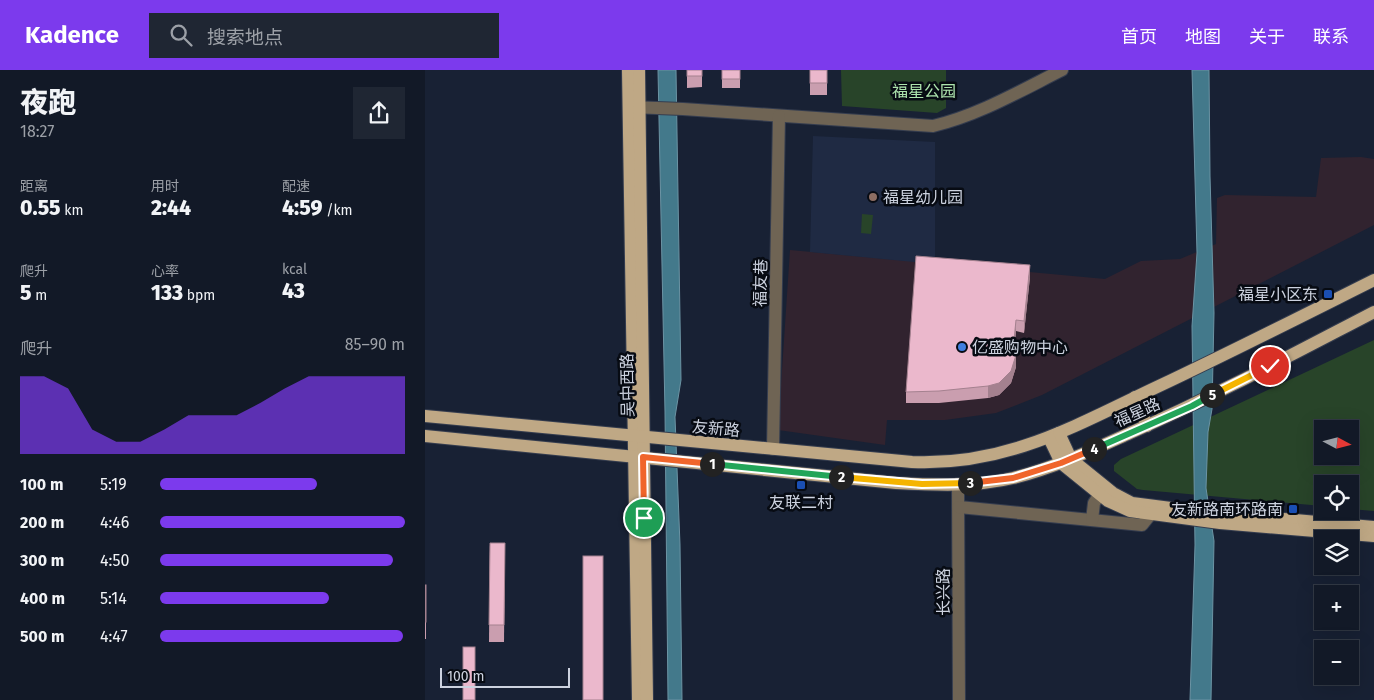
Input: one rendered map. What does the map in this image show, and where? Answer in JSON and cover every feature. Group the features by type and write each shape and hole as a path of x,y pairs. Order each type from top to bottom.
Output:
{"main road":[{"name":"吴中西路","path":"628,70 634,107 639,437 638,700"},
{"name":"吴中西路","path":"634,107 639,70"},
{"name":"福星路","path":"1003,453 1054,435 1374,280"},
{"name":"福星路","path":"638,457 896,483 958,484 1013,478 1066,461 1192,406 1374,312"},
{"path":"1135,397 1147,426"},
{"name":"友新路","path":"425,416 920,462 973,459 1003,453"},
{"path":"1054,435 1066,461 1100,494 1122,508 1150,515 1192,515"},
{"path":"425,436 638,457"},
{"name":"吴中西路","path":"638,457 647,700"},
{"path":"1066,461 1127,501 1138,504 1192,515 1374,536"},
{"path":"1220,518 1374,527"}],"street":[{"path":"634,107 933,126 953,122 1062,70"},
{"name":"福友巷","path":"773,449 779,116"},
{"name":"长兴路","path":"958,484 959,700"},
{"path":"1092,520 1094,503 1100,494"},
{"path":"959,507 1142,525 1150,515"}],"shaded area":[{"path":"658,70 676,70 681,380 675,417 680,545 682,700 668,700 665,412"},
{"path":"1192,70 1209,70 1214,313 1212,409 1208,432 1206,488 1214,541 1211,700 1190,700 1195,545 1192,326 1197,253"},
{"name":"福星幼儿园","path":"813,136 935,142 935,264 810,252"},
{"path":"1361,157 1374,159 1374,225 1042,395 996,413 945,420 887,420 885,445 778,430 790,250 1105,279 1141,261 1180,259 1216,244 1217,198 1225,195 1316,197 1321,158"}],"green space":[{"name":"福星公园","path":"841,70 946,70 946,108 937,113 842,106"},
{"path":"862,214 873,215 871,234 861,233"},
{"path":"1374,340 1374,511 1359,510 1359,475 1314,475 1314,505 1137,489 1114,471 1114,465 1121,459"}],"building":[{"path":"687,70 702,70 702,76 687,76"},
{"path":"722,70 740,70 740,79 722,79"},
{"path":"810,70 827,70 827,83 810,83"},
{"name":"亿盛购物中心","path":"916,256 1030,265 1024,321 1016,320 1013,350 1016,355 1011,371 999,383 988,386 939,391 906,392"},
{"path":"490,543 505,543 504,625 489,625"},
{"path":"583,556 603,556 603,700 583,700"},
{"path":"426,585 426,622 425,622"},
{"path":"463,647 475,647 475,700 463,700"}],"place":[{"name":"福星幼儿园","path":"873,197"},
{"name":"福星小区东","path":"1328,294"},
{"name":"亿盛购物中心","path":"962,347"},
{"name":"友联二村","path":"801,485"},
{"name":"友新路南环路南","path":"1293,509"}],"route":[{"path":"644,518 643,457 896,483 958,484 1013,478 1061,463 1089,451 1192,406 1270,366"}]}
